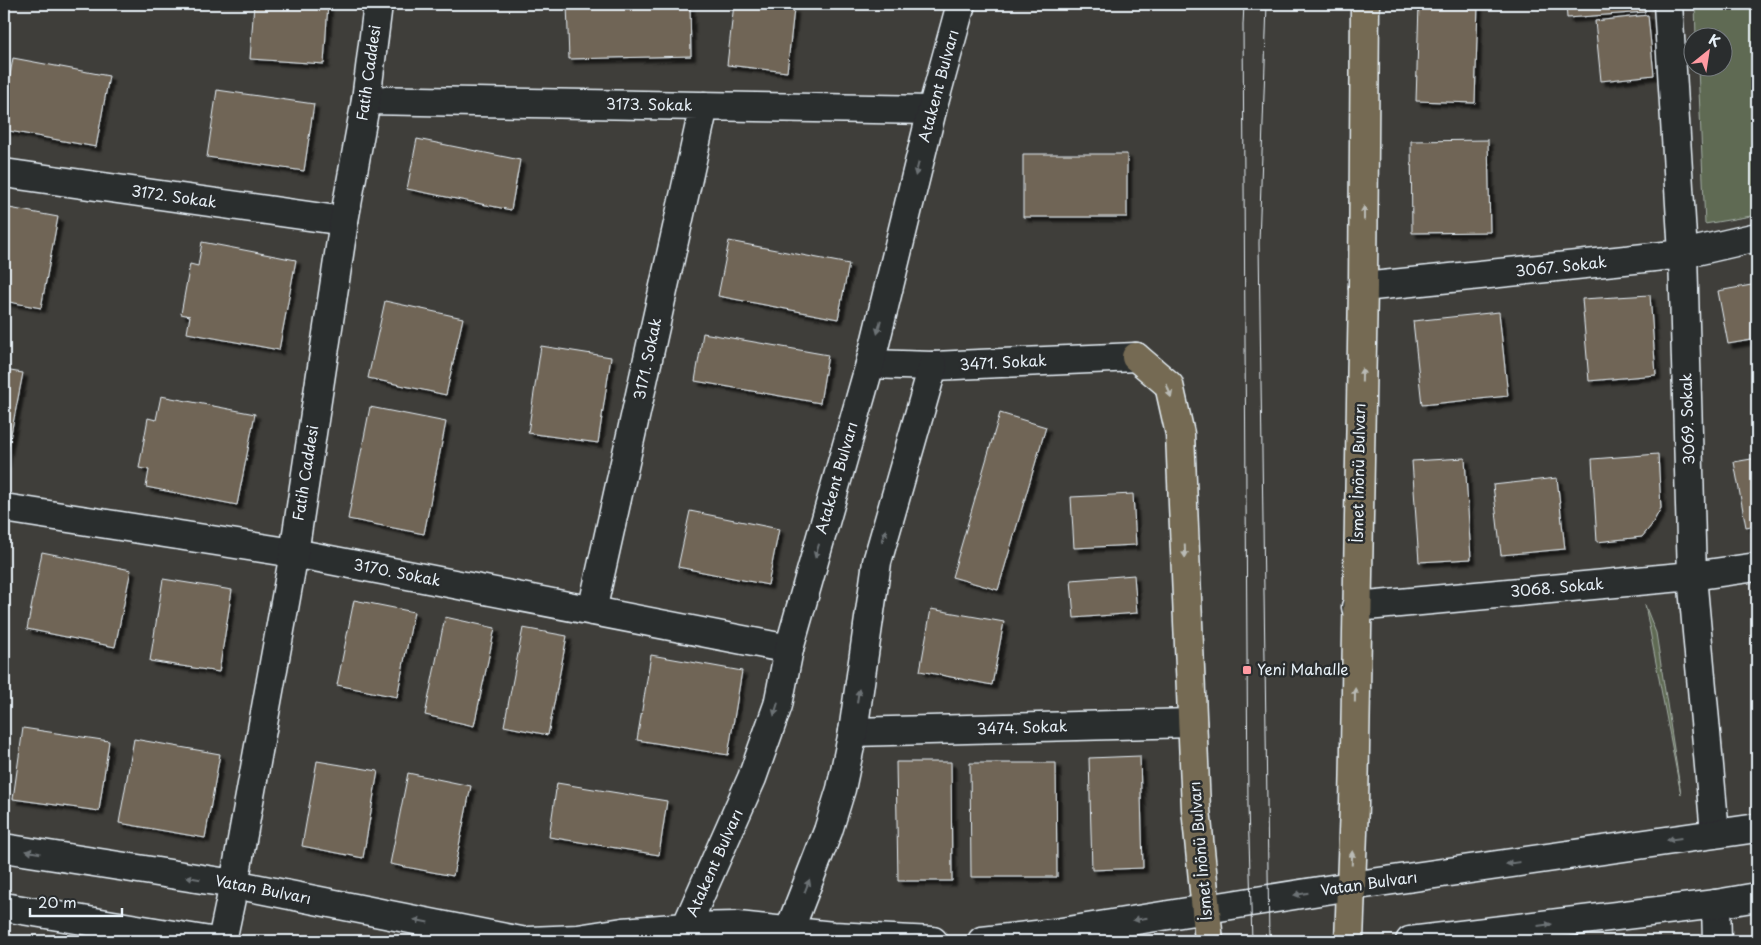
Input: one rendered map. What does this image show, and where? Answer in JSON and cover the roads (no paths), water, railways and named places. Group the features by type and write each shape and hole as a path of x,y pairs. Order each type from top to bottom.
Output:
{"main road":[{"name":"İsmet İnönü Bulvarı","path":"1349,941 1354,805 1356,607 1364,287 1365,4"},
{"name":"İsmet İnönü Bulvarı","path":"1136,356 1169,385 1180,434 1196,809 1209,941"}],"street":[{"name":"Fatih Caddesi","path":"222,941 294,553 344,221 366,100 378,4"},
{"name":"Atakent Bulvarı","path":"684,934 752,778 778,704 789,649 870,364 960,4"},
{"name":"3069. Sokak","path":"1668,4 1683,254 1692,576 1715,833"},
{"name":"3173. Sokak","path":"366,100 932,110"},
{"name":"3171. Sokak","path":"592,611 704,106"},
{"name":"3172. Sokak","path":"4,174 344,221"},
{"name":"3067. Sokak","path":"1364,287 1683,254 1757,236"},
{"name":"3471. Sokak","path":"870,364 933,366 1136,356"},
{"path":"789,936 828,831 841,789 852,732 877,562 933,366"},
{"name":"3170. Sokak","path":"4,508 294,553 789,649"},
{"name":"3068. Sokak","path":"1356,607 1692,576 1757,566"},
{"name":"3474. Sokak","path":"852,732 1192,723"},
{"name":"Vatan Bulvarı","path":"982,941 1055,933 1351,886 1757,828"},
{"name":"Vatan Bulvarı","path":"4,848 234,884 521,941"},
{"path":"1410,941 1716,904 1757,897"},
{"path":"1716,904 1717,941"},
{"path":"4,907 210,941"},
{"path":"529,941 578,939 623,932 684,934 738,926 789,936 833,936 933,941"}],"tram line":[{"path":"1244,4 1248,806 1252,941"},
{"path":"1267,4 1259,243 1269,941"}],"place":[{"name":"Yeni Mahalle","path":"1247,670"}]}
